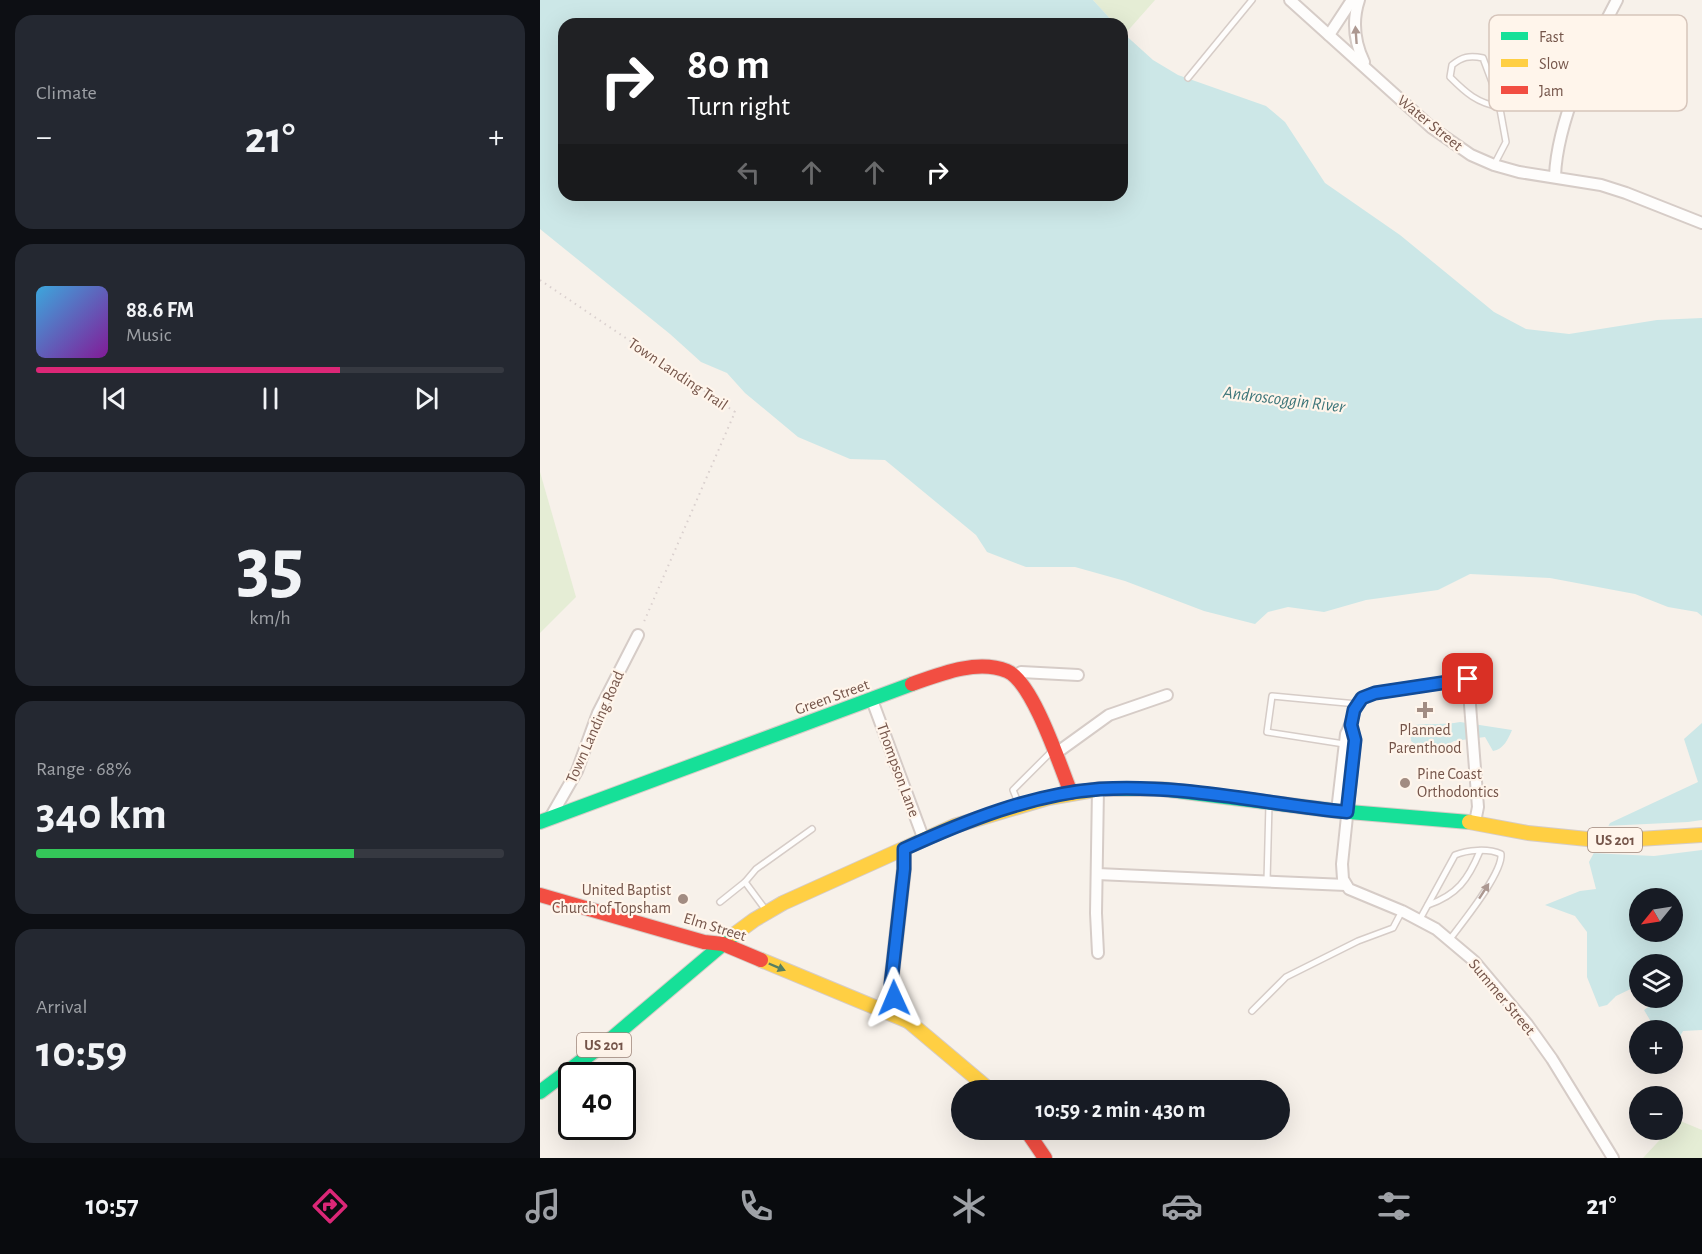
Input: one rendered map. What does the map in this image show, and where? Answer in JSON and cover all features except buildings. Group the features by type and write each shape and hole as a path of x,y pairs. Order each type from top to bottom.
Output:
{"main road":[{"name":"Green Street","path":"545,820 945,672 977,667 1007,671 1016,676"},
{"path":"1016,676 1029,693 1071,793"},
{"name":"US 201","path":"768,912 783,903 954,826 1019,805 1098,789 1161,789 1342,812 1475,822 1528,833 1607,841 1702,835"},
{"path":"904,849 904,869 891,984 897,1004 909,1021 978,1080"},
{"name":"Elm Street","path":"540,895 704,942 723,944 909,1021"},
{"path":"723,944 768,912"},
{"name":"US 201","path":"540,1092 612,1038 723,944"},
{"path":"1033,1140 1045,1158"}],"street":[{"name":"Water Street","path":"1290,0 1432,128 1471,155 1519,172 1555,176 1618,190 1702,223"},
{"path":"1329,35 1352,0"},
{"path":"1359,0 1355,23 1357,45 1367,68"},
{"path":"1610,15 1617,0"},
{"path":"1555,176 1558,148 1568,111"},
{"name":"Town Landing Road","path":"545,820 577,771 598,713 638,635"},
{"path":"1016,676 1021,672 1078,675"},
{"path":"1346,885 1342,873 1344,744 1357,704 1367,695 1468,679 1478,807 1475,822"},
{"path":"1054,752 1109,715 1167,695"},
{"name":"Thompson Lane","path":"873,700 924,840"},
{"path":"1342,812 1355,740 1351,725"},
{"path":"1098,789 1096,874 1098,953"},
{"name":"Summer Street","path":"1096,874 1346,885 1354,892 1420,919 1450,939 1474,961 1527,1024 1552,1059 1613,1158"}],"lane":[{"path":"1188,78 1252,0"},
{"path":"1489,74 1483,58 1471,56 1461,58 1452,65 1450,77 1466,93 1489,105"},
{"path":"1494,165 1506,142 1501,111"},
{"path":"1344,744 1267,732 1272,696 1357,704"},
{"path":"1019,805 1013,790 1054,752"},
{"path":"1267,881 1269,803"},
{"path":"720,902 745,882 756,869 812,829"},
{"path":"1428,905 1445,899 1461,886 1480,851"},
{"path":"1420,919 1455,855 1462,852 1480,851 1494,851 1501,854 1502,861 1485,891 1450,939"},
{"path":"745,882 768,912"},
{"path":"1252,1011 1286,977 1358,941 1393,928 1402,911"}],"path":[{"name":"Town Landing Trail","path":"540,280 735,412 638,635"}],"green space":[{"path":"1093,0 1155,0 1128,30 1128,18 1110,18"},
{"path":"540,472 576,597 540,633"},
{"path":"1683,1122 1702,1130 1702,1158 1643,1158 1660,1140 1683,1140"}],"water":[{"name":"Androscoggin River","path":"540,0 1093,0 1110,18 558,18 558,201 1128,201 1128,37 1153,60 1178,75 1266,106 1285,122 1325,183 1400,235 1494,312 1526,329 1569,334 1657,320 1702,318 1702,616 1697,612 1668,607 1635,594 1550,578 1470,574 1438,590 1366,600 1324,612 1288,607 1268,612 1255,624 1204,611 1125,581 1075,567 1026,567 987,552 976,535 885,460 850,459 798,437 745,393 727,373 701,362 670,334 540,229"},
{"path":"1460,722 1512,730 1503,746 1493,751 1485,737 1454,741 1440,749 1416,745 1411,741 1410,730 1414,725"},
{"path":"1702,723 1702,1030 1683,1031 1683,1020 1650,1020 1644,1010 1647,1008 1683,1008 1683,954 1629,954 1629,990 1616,996 1607,1005 1599,1007 1587,977 1587,932 1575,916 1545,905 1580,891 1596,889 1589,862 1610,823 1698,782 1684,739"}],"pier":[{"path":"1702,820 1702,850 1654,856 1590,853 1605,826"}],"traffic: fast":[{"path":"540,822 912,684"},
{"path":"1100,789 1161,789 1337,811 1469,822"},
{"path":"540,1092 612,1038 735,934"}],"traffic: slow":[{"path":"735,934 783,903 954,826 1048,798 1100,789"},
{"path":"1469,822 1528,833 1607,841 1702,835"},
{"path":"904,849 904,869 891,984 897,1004 908,1021 978,1080"},
{"path":"761,960 908,1021"}],"traffic: jam":[{"path":"912,684 946,672 971,667 1007,671 1017,678 1036,707 1071,793"},
{"path":"540,895 704,942 723,944 761,960"},
{"path":"1033,1140 1045,1158"}],"place":[{"name":"Planned Parenthood","path":"1425,710"},
{"name":"Pine Coast Orthodontics","path":"1405,783"},
{"name":"United Baptist Church of Topsham","path":"683,899"}],"route":[{"path":"894,998 891,984 904,869 904,849 954,826 1001,811 1034,801 1098,789 1161,789 1347,812 1355,740 1351,725 1354,710 1362,698 1375,693 1468,679"}]}
